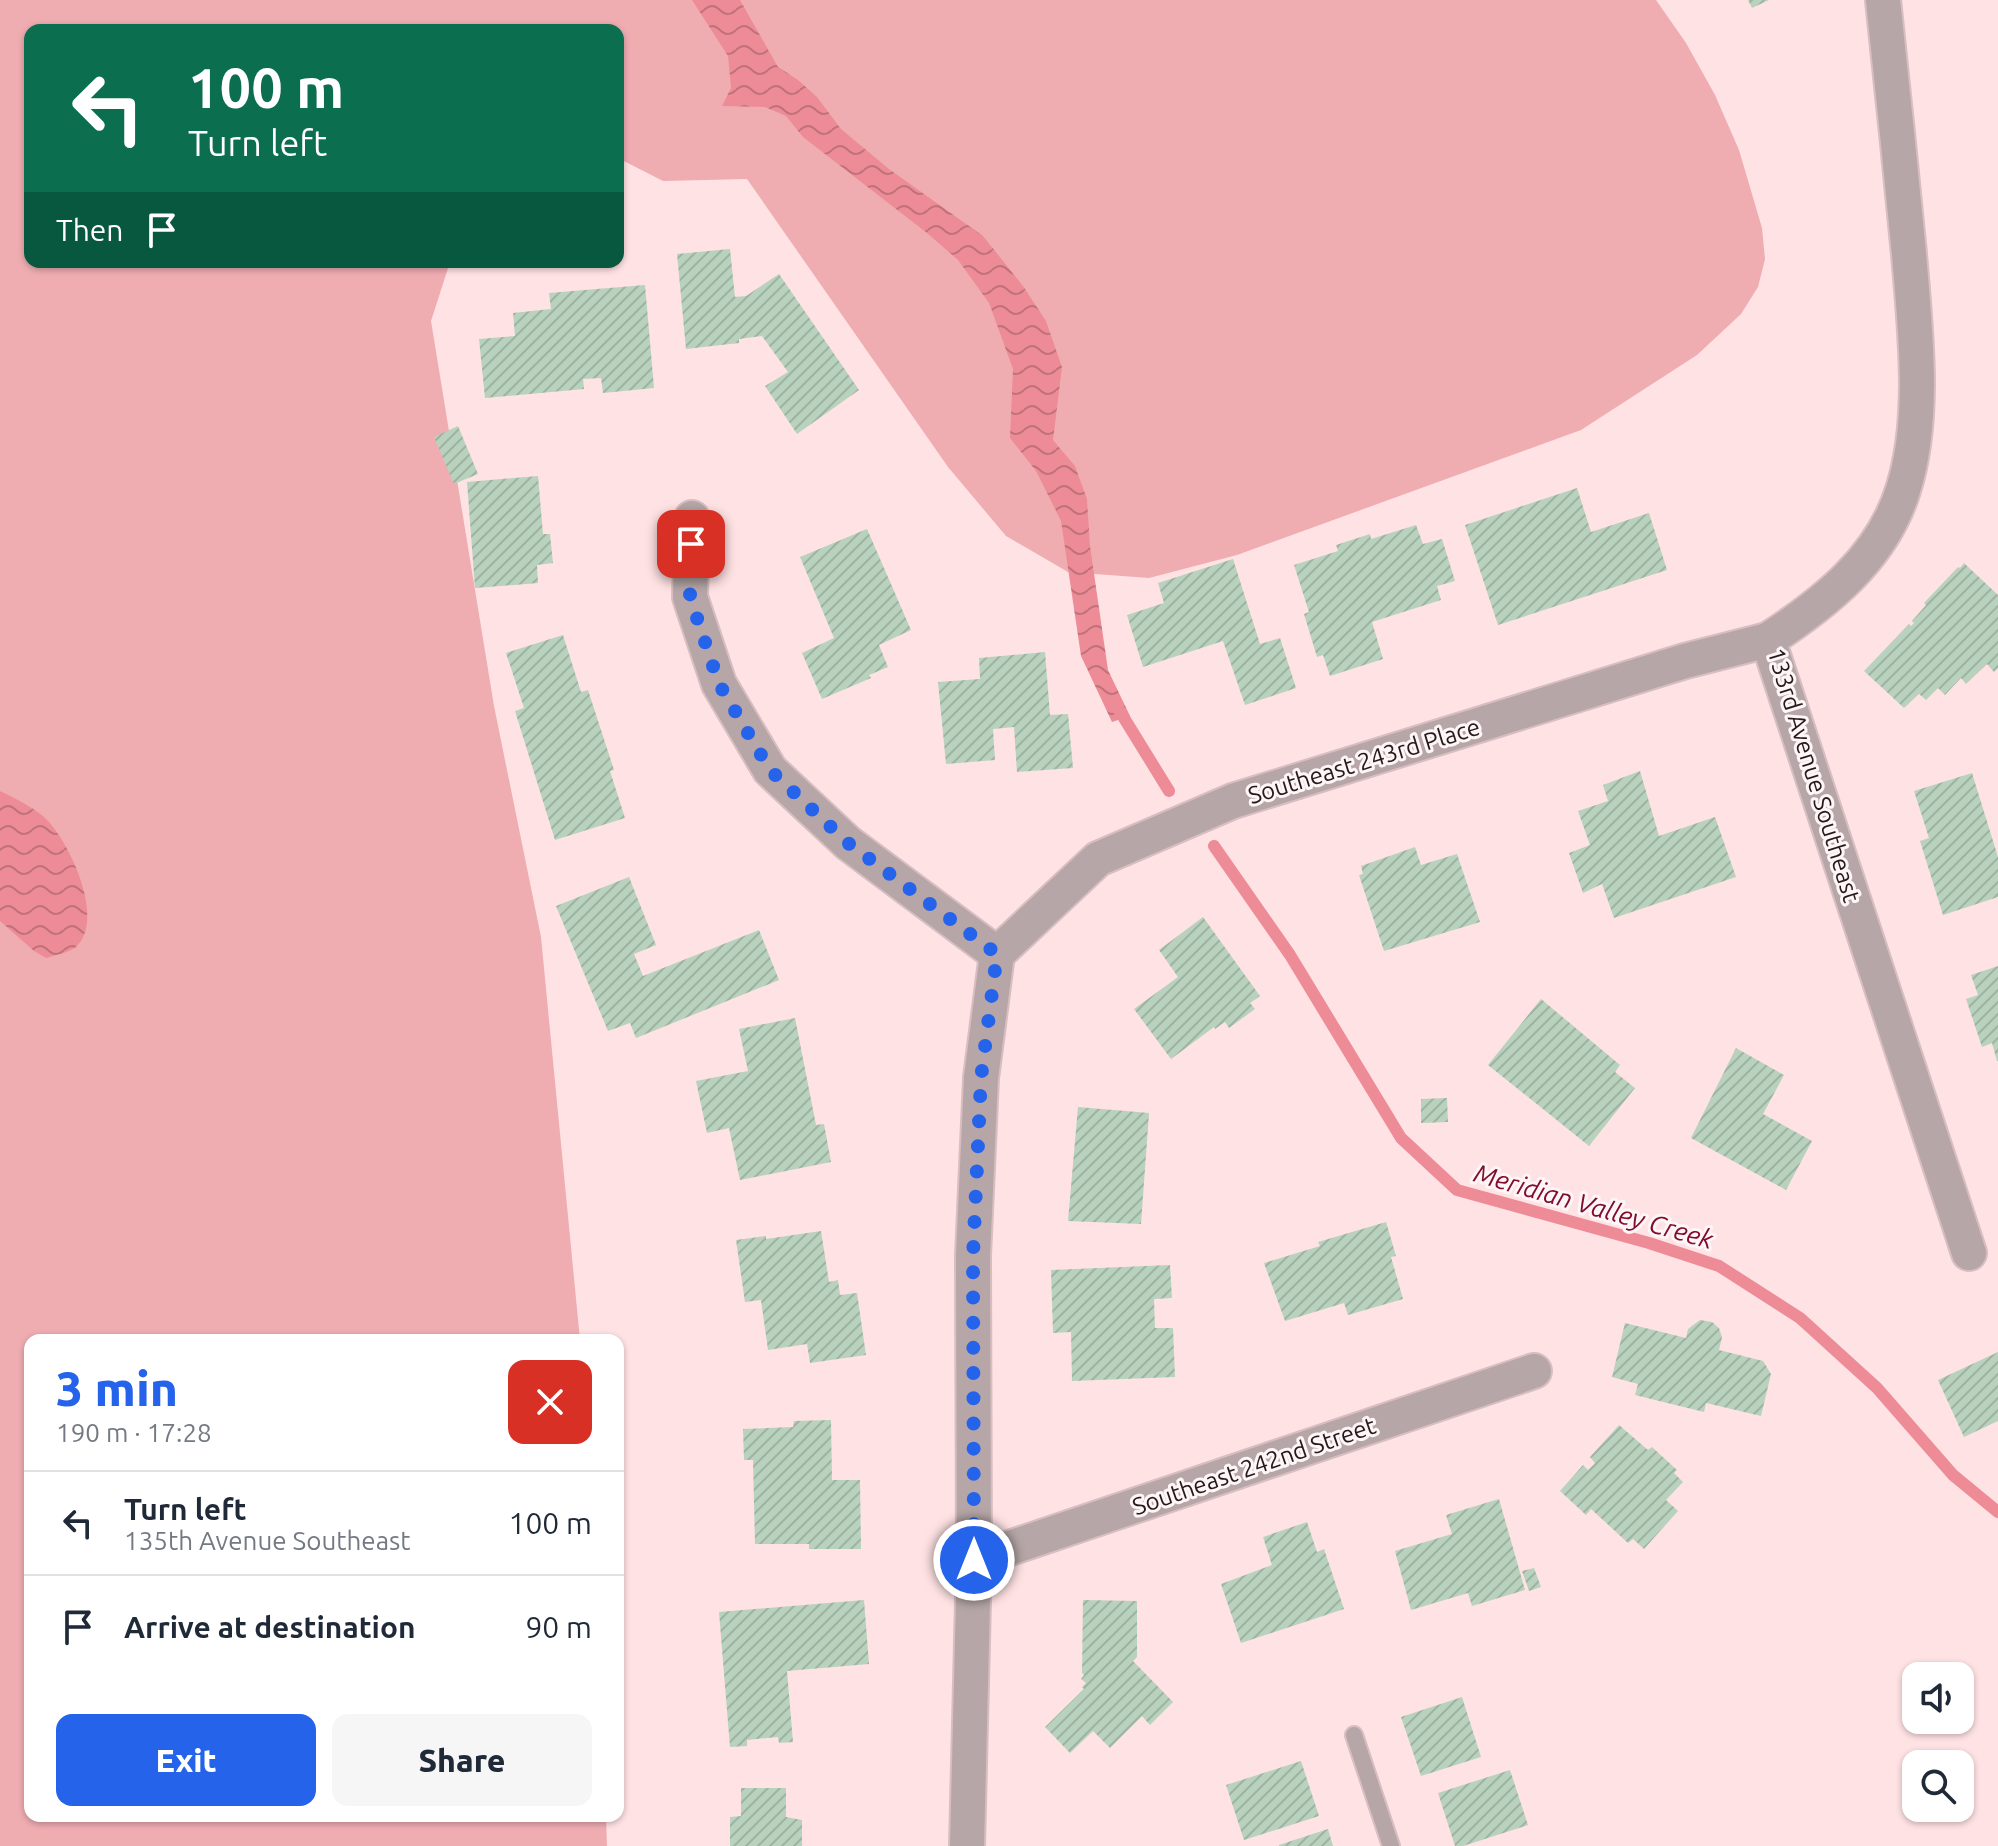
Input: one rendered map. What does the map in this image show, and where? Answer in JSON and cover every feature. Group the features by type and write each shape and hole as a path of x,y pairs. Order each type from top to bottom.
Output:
{"street":[{"name":"133rd Avenue Southeast","path":"1883,0 1913,307 1914,439 1903,491 1880,538 1849,579 1808,614 1768,640 1969,1253"},
{"path":"692,518 690,597 719,684 770,770 848,843 997,954 981,1078 973,1256 974,1560 967,1846"},
{"name":"Southeast 243rd Place","path":"997,954 1098,859 1233,801 1685,661 1768,640"},
{"name":"Southeast 242nd Street","path":"974,1560 1534,1371"}],"lane":[{"path":"1354,1735 1391,1846"}],"shaded area":[{"path":"0,0 1656,0 1686,43 1715,95 1739,150 1762,228 1765,259 1758,287 1741,314 1697,355 1581,430 1237,555 1149,578 1068,572 1006,536 948,467 747,179 663,181 624,161 624,24 24,24 24,268 448,268 431,321 494,706 541,937 579,1334 24,1334 24,1822 606,1822 607,1846 0,1846"}],"water":[{"path":"692,0 740,0 778,67 817,97 841,129 889,169 983,236 1046,321 1062,367 1053,440 1075,466 1087,499 1090,546 1108,670 1130,716 1112,722 1081,656 1061,521 1036,471 1010,438 1013,369 989,303 958,260 803,137 786,116 765,107 722,106 731,88 728,56"},
{"path":"0,791 32,808 48,821 66,847 82,882 87,919 84,935 69,951 46,958 0,921"}],"building":[{"path":"1748,0 1769,0 1752,8"},
{"path":"730,249 735,297 746,296 779,274 859,390 797,434 765,386 788,372 762,336 739,339 739,343 686,349 677,254"},
{"path":"645,285 654,388 603,393 601,378 583,379 584,389 485,398 479,339 515,336 513,313 551,309 549,293"},
{"path":"458,426 478,474 454,484 434,437"},
{"path":"538,476 543,534 550,534 553,563 537,565 538,583 475,588 467,482"},
{"path":"1577,488 1591,532 1649,513 1667,570 1498,625 1465,525"},
{"path":"1416,525 1423,544 1442,539 1455,581 1437,586 1441,600 1372,622 1383,659 1330,676 1323,655 1317,657 1304,614 1309,612 1294,565 1338,551 1336,545 1370,534 1371,539"},
{"path":"867,529 911,630 879,645 888,667 869,675 871,678 822,699 802,653 834,638 800,557"},
{"path":"1233,559 1260,644 1280,638 1296,688 1245,705 1223,641 1143,667 1127,615 1164,603 1158,583"},
{"path":"1964,563 1998,595 1998,668 1994,672 1987,664 1966,684 1961,678 1945,695 1938,688 1926,700 1919,694 1904,708 1864,671 1909,624 1914,623 1912,621 1926,605 1924,603"},
{"path":"563,635 581,692 588,690 614,770 610,771 625,818 555,840 515,711 524,708 506,653"},
{"path":"1045,652 1050,715 1068,714 1073,768 1017,772 1014,727 993,729 995,760 946,764 938,682 980,679 979,658"},
{"path":"1640,771 1659,836 1715,817 1736,877 1614,918 1602,884 1583,893 1569,853 1590,845 1578,811 1608,801 1603,785"},
{"path":"1972,773 1998,857 1998,897 1943,915 1920,841 1929,838 1914,791"},
{"path":"1415,847 1421,865 1457,854 1480,922 1384,951 1359,875 1363,874 1361,866"},
{"path":"629,877 656,945 634,954 643,976 759,930 779,980 636,1038 630,1023 608,1031 556,906"},
{"path":"1203,917 1260,996 1250,1003 1255,1009 1229,1028 1225,1022 1214,1027 1171,1059 1134,1009 1178,977 1159,950"},
{"path":"1998,966 1997,1061 1992,1043 1982,1047 1966,999 1978,995 1971,975"},
{"path":"1541,999 1620,1065 1615,1072 1635,1088 1589,1146 1488,1065"},
{"path":"795,1018 816,1125 824,1124 831,1162 740,1180 729,1128 707,1133 696,1081 748,1071 739,1029"},
{"path":"1736,1048 1784,1075 1763,1114 1812,1141 1786,1190 1691,1138"},
{"path":"1447,1098 1448,1122 1421,1123 1421,1099"},
{"path":"1078,1107 1149,1113 1141,1224 1068,1221"},
{"path":"1386,1222 1396,1256 1391,1257 1403,1299 1348,1315 1344,1303 1285,1321 1264,1263 1320,1246 1318,1242"},
{"path":"821,1231 829,1282 838,1280 840,1295 857,1293 866,1355 810,1363 807,1344 768,1350 761,1300 745,1302 736,1240"},
{"path":"1170,1265 1172,1298 1154,1299 1155,1328 1173,1328 1175,1377 1072,1381 1071,1332 1053,1333 1051,1270"},
{"path":"1700,1320 1712,1322 1719,1328 1722,1337 1719,1350 1763,1361 1771,1374 1761,1416 1706,1403 1704,1412 1635,1395 1638,1384 1612,1377 1625,1323 1686,1338 1688,1329"},
{"path":"1998,1352 1998,1421 1964,1437 1938,1380"},
{"path":"831,1420 832,1480 860,1480 861,1549 809,1549 809,1544 755,1544 753,1460 744,1460 743,1429 793,1427 794,1421"},
{"path":"1619,1425 1648,1450 1652,1447 1677,1470 1674,1473 1683,1482 1666,1500 1678,1511 1644,1549 1633,1539 1628,1543 1591,1509 1586,1515 1560,1491 1583,1465 1588,1470 1595,1463 1590,1457"},
{"path":"1499,1499 1525,1590 1472,1606 1468,1593 1411,1610 1395,1551 1452,1534 1446,1515"},
{"path":"1307,1522 1317,1552 1324,1549 1344,1609 1241,1643 1221,1584 1272,1565 1263,1537"},
{"path":"1534,1568 1541,1587 1529,1591 1522,1571"},
{"path":"864,1600 869,1664 787,1671 793,1742 779,1743 778,1737 747,1740 747,1746 730,1747 719,1612"},
{"path":"1083,1600 1137,1601 1137,1657 1133,1661 1173,1702 1150,1725 1142,1716 1110,1748 1093,1731 1070,1753 1045,1727 1084,1689 1082,1687 1086,1683 1081,1679 1084,1675"},
{"path":"1462,1697 1481,1757 1421,1776 1401,1717"},
{"path":"1301,1761 1319,1816 1244,1840 1226,1785"},
{"path":"1510,1770 1528,1825 1455,1846 1438,1793"},
{"path":"741,1788 786,1788 786,1817 802,1820 802,1846 730,1846 730,1817 741,1816"},
{"path":"1328,1829 1333,1846 1279,1846 1279,1845"}],"waterway":[{"name":"Meridian Valley Creek","path":"1116,705 1169,791"},
{"name":"Meridian Valley Creek","path":"1214,846 1290,955 1401,1138 1457,1190 1649,1243 1719,1266 1800,1318 1877,1388 1953,1475 1998,1512"}],"route":[{"path":"691,544 690,597 719,684 770,770 848,843 997,954 981,1078 973,1256 974,1560"}]}
